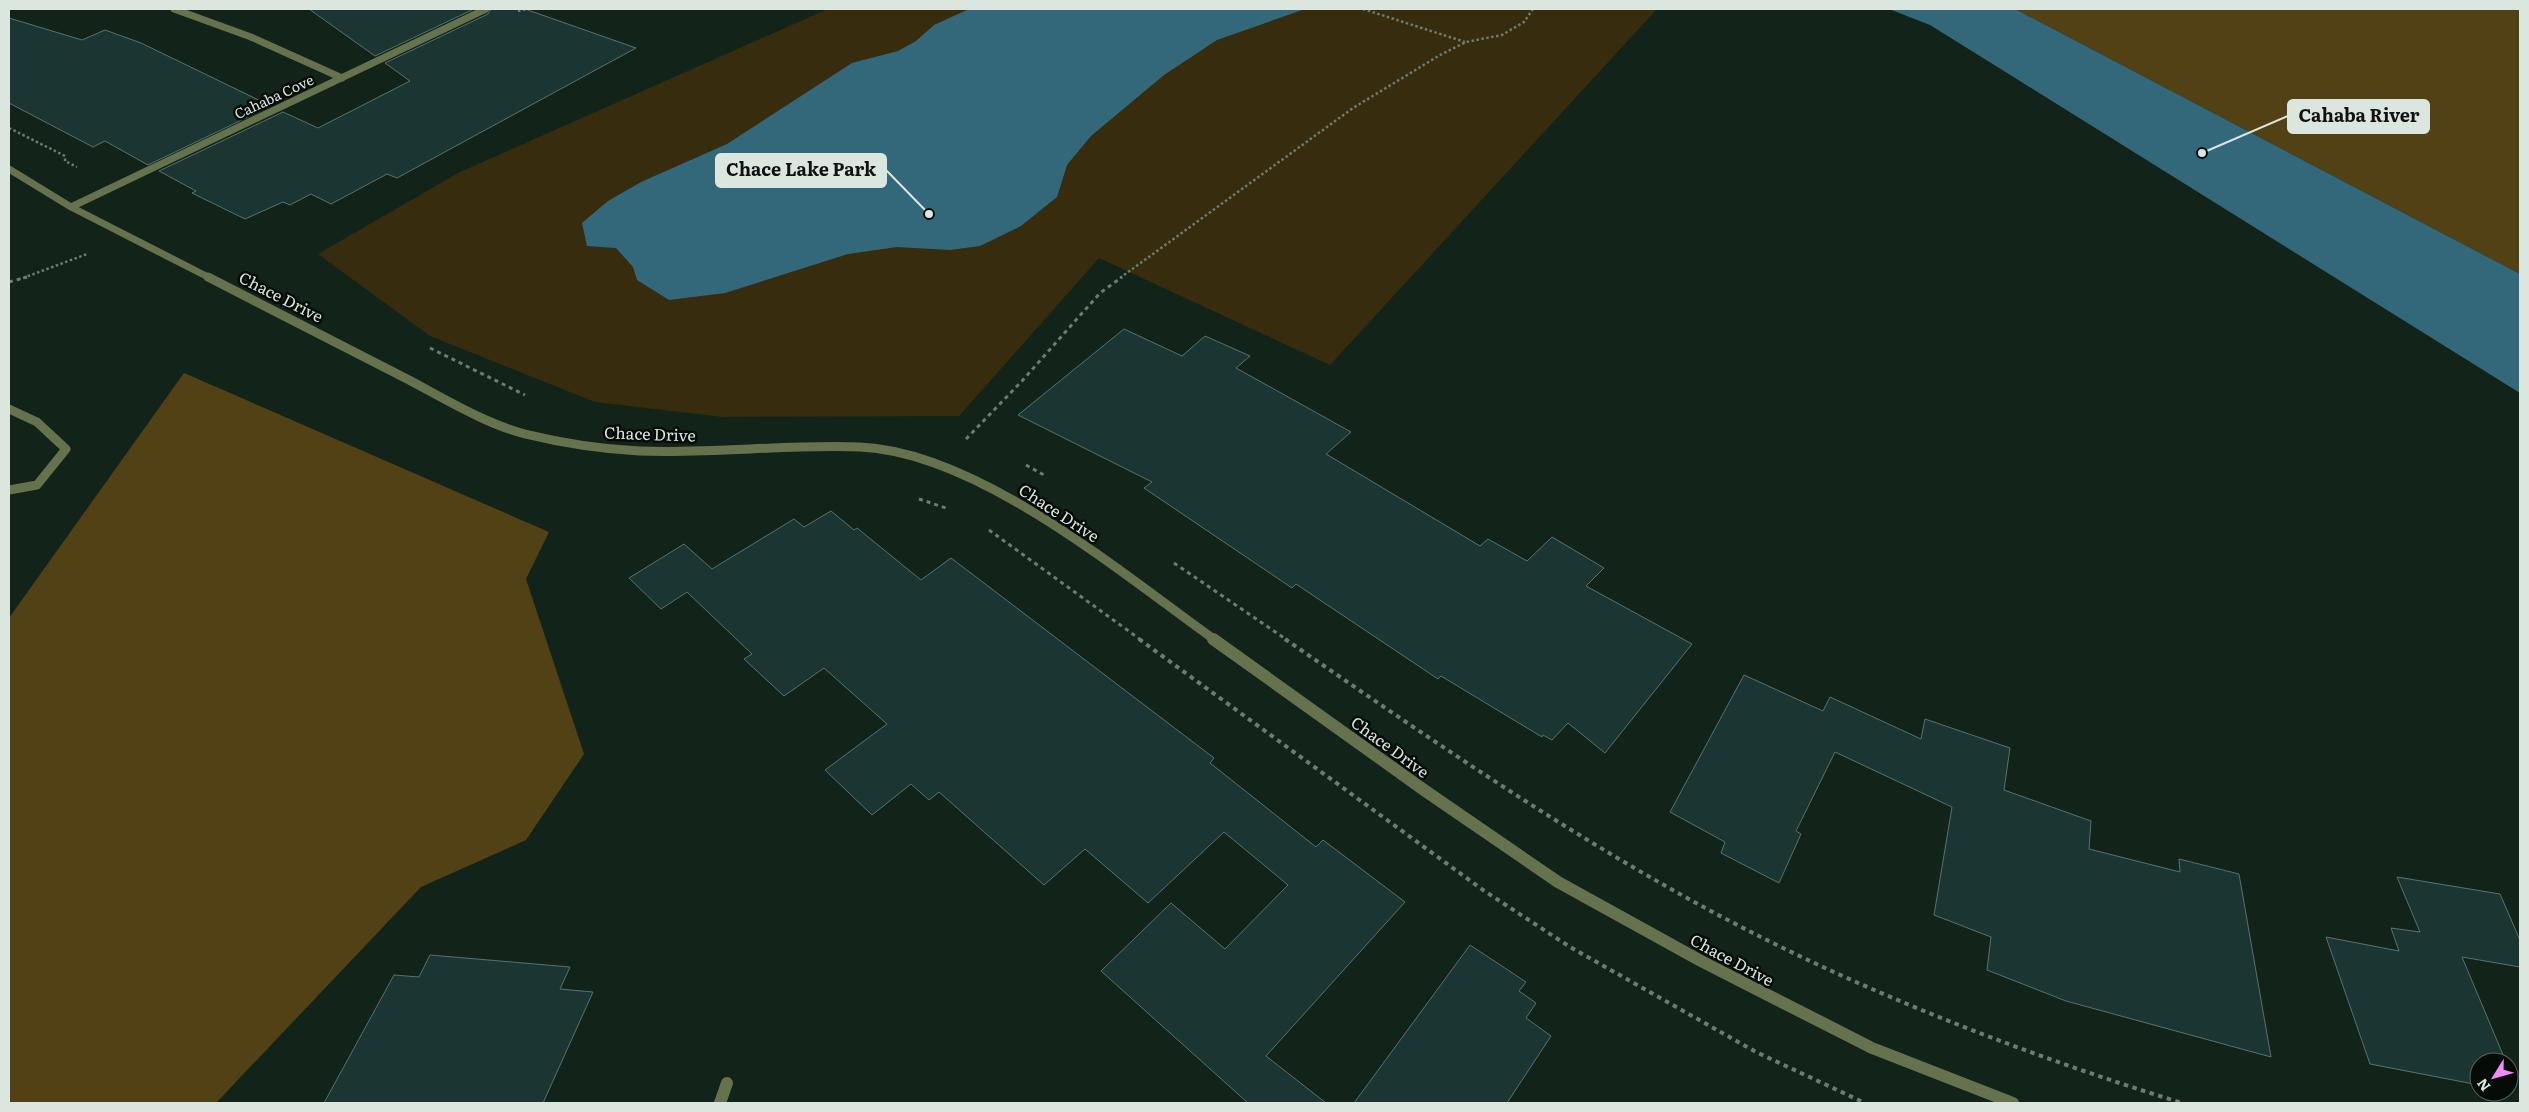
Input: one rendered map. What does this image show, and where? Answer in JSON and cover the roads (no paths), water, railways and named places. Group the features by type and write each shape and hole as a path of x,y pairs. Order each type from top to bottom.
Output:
{"street":[{"path":"174,9 251,37 342,78"},
{"name":"Cahaba Cove","path":"72,207 486,9"},
{"name":"Chace Drive","path":"9,169 72,207 469,411 521,432 581,446 640,452 862,447 942,465 1000,494 1056,527 1416,784 1558,882 1701,961 1872,1048 2013,1103"},
{"path":"9,409 37,422 66,448 37,485 9,490"},
{"path":"720,1103 727,1083"}],"water":[{"path":"969,9 1305,9 1217,40 1164,75 1091,136 1067,165 1057,197 1021,226 980,246 950,250 897,247 848,254 725,293 669,300 637,280 633,267 616,248 587,246 582,223 608,201 641,182 727,144 852,63 898,51 916,41 934,25"},
{"path":"1889,9 2017,10 2520,274 2520,393 1930,25"}],"place":[{"name":"Cahaba River","path":"2202,153"},
{"name":"Chace Lake Park","path":"929,214"}]}
